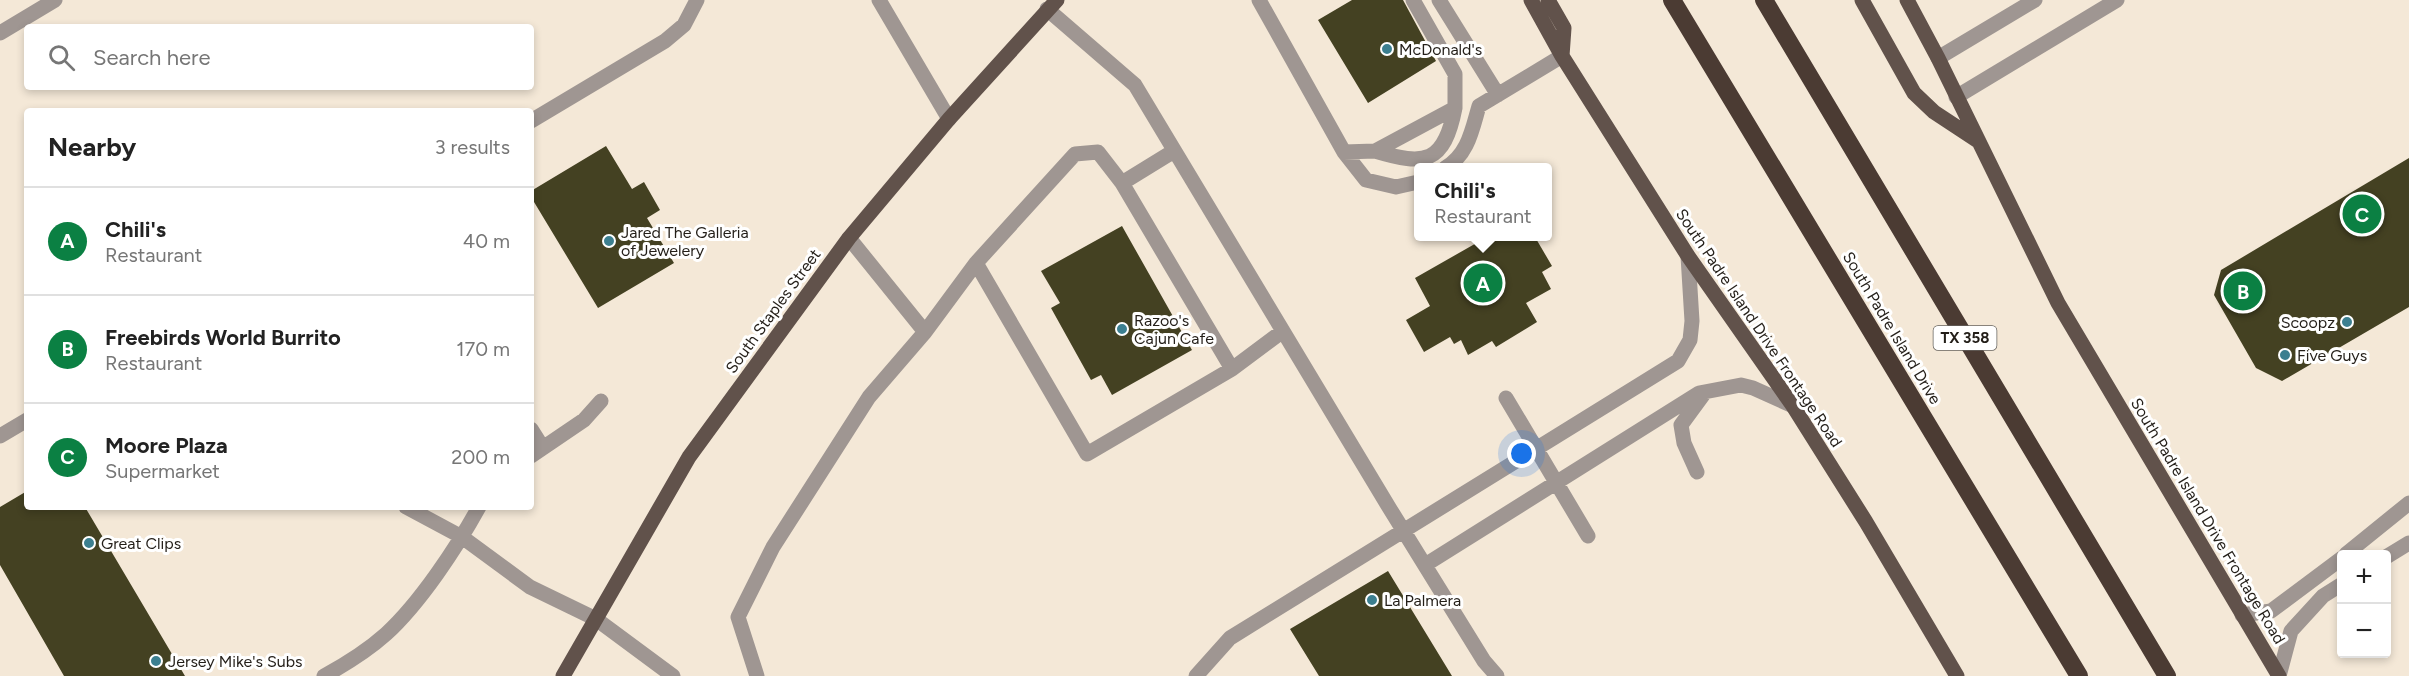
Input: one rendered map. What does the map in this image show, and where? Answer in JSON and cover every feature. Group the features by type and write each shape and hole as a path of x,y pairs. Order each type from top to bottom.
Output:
{"highway":[{"name":"South Padre Island Drive","path":"1672,0 2079,676"},
{"name":"TX 358","path":"1764,0 2167,676"}],"main road":[{"name":"South Padre Island Drive Frontage Road","path":"1531,0 1562,56 1688,256 1793,406 1866,522 1957,676"},
{"path":"1548,0 1564,28 1562,56"},
{"path":"1862,0 1914,93 1934,112 1978,141"},
{"name":"South Padre Island Drive Frontage Road","path":"1907,0 1938,58 2058,303 2279,676"},
{"name":"South Staples Street","path":"563,676 689,457 849,238 949,119 1052,5"}],"lane":[{"path":"0,33 55,0"},
{"path":"534,119 665,41 684,25 697,0"},
{"path":"879,0 949,119"},
{"path":"1259,0 1344,152 1366,180 1396,187 1414,183"},
{"path":"1344,152 1375,151 1404,160 1425,159 1438,150 1450,131 1455,108 1455,74 1413,0"},
{"path":"1439,0 1498,95"},
{"path":"1938,58 2035,0"},
{"path":"1956,97 2117,0"},
{"path":"1052,5 1135,85 1404,532 1484,662 1497,676"},
{"path":"1453,163 1467,145 1479,106 1562,56"},
{"path":"1375,151 1455,108"},
{"path":"1122,183 1174,151"},
{"path":"756,676 738,617 772,547 868,397 925,332 976,263 1075,154 1098,152 1122,183 1232,369"},
{"path":"849,238 925,332"},
{"path":"1196,676 1230,638 1678,361 1690,340 1692,321 1688,256"},
{"path":"976,263 1087,454 1232,369 1283,331"},
{"path":"1425,565 1699,393 1741,385 1793,406"},
{"path":"1697,472 1684,443 1681,425 1706,392"},
{"path":"1506,398 1588,536"},
{"path":"537,452 584,420 601,401"},
{"path":"0,436 24,422"},
{"path":"2352,550 2409,503"},
{"path":"412,510 462,537 530,587 596,620 674,676"},
{"path":"324,676 363,652 387,633 415,602 462,537 477,510"},
{"path":"2391,554 2409,543"},
{"path":"2242,615 2271,610 2337,562"},
{"path":"2279,676 2291,632 2323,596 2337,587"}],"building":[{"name":"McDonald's","path":"1352,0 1403,0 1436,61 1368,103 1318,20"},
{"name":"Jared The Galleria of Jewelery","path":"606,146 632,189 644,182 660,210 647,218 674,263 598,308 534,202 534,189"},
{"path":"2409,158 2409,307 2282,381 2256,368 2214,295 2221,270"},
{"name":"Razoo's Cajun Cafe","path":"1122,226 1192,350 1112,395 1101,375 1091,380 1051,308 1060,303 1041,271"},
{"path":"1480,241 1537,241 1552,266 1542,272 1551,289 1526,303 1537,322 1496,347 1492,341 1468,355 1461,340 1454,344 1450,337 1424,352 1406,320 1430,306 1415,278"},
{"path":"24,493 24,510 87,510 185,676 64,676 0,565 0,507"},
{"name":"La Palmera","path":"1388,571 1452,676 1319,676 1290,629"}],"place":[{"name":"McDonald's","path":"1387,49"},
{"name":"Moore Plaza","path":"2362,214"},
{"name":"Jared The Galleria of Jewelery","path":"609,241"},
{"name":"Chili's","path":"1483,283"},
{"name":"Freebirds World Burrito","path":"2243,291"},
{"name":"Scoopz","path":"2347,322"},
{"name":"Razoo's Cajun Cafe","path":"1122,329"},
{"name":"Five Guys","path":"2285,355"},
{"name":"Great Clips","path":"89,543"},
{"name":"La Palmera","path":"1372,600"},
{"name":"Jersey Mike's Subs","path":"156,661"}]}
